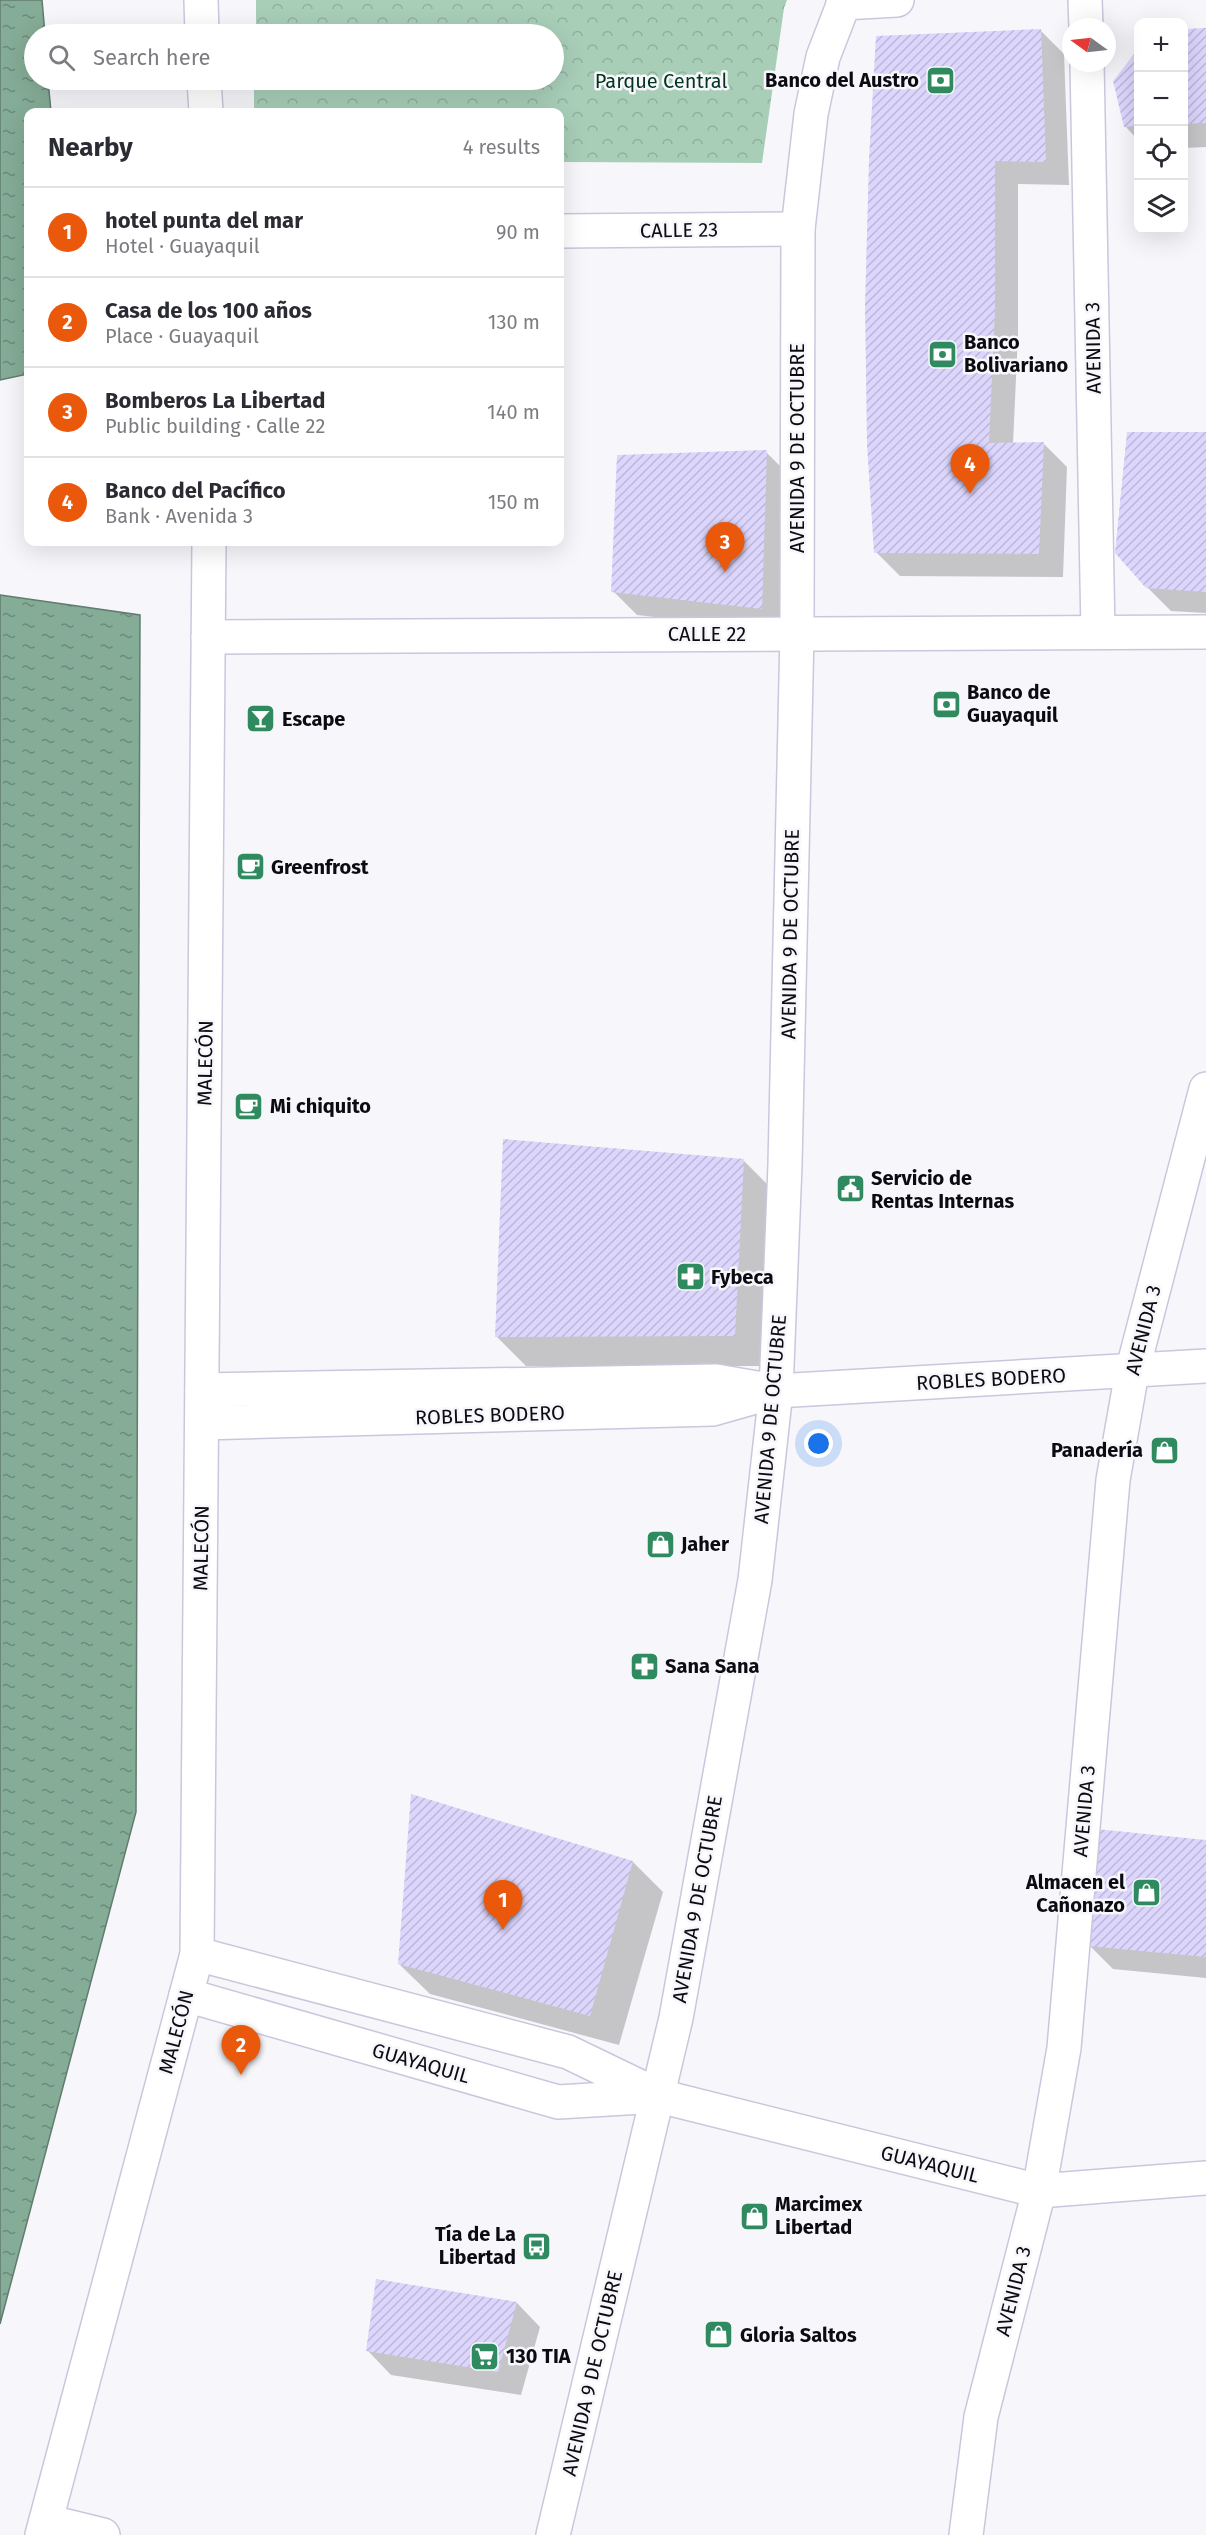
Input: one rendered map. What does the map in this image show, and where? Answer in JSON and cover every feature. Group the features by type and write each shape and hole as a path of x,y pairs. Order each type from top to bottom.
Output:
{"street":[{"path":"201,0 202,24"},
{"path":"844,2 897,0"},
{"path":"1085,0 1086,18"},
{"name":"AVENIDA 9 DE OCTUBRE","path":"553,2535 676,2018 755,1580 776,1391 785,1165 797,634 798,229 811,114 821,68 844,2"},
{"name":"AVENIDA 3","path":"1087,72 1098,632"},
{"path":"205,90 206,108"},
{"name":"CALLE 23","path":"564,231 798,229"},
{"name":"MALECÓN","path":"44,2528 197,1954 209,546"},
{"name":"CALLE 22","path":"208,637 1206,632"},
{"name":"AVENIDA 3","path":"966,2535 981,2417 1039,2191 1064,2048 1113,1480 1132,1372 1206,1089"},
{"name":"ROBLES BODERO","path":"202,1390 716,1381 776,1391 1206,1366"},
{"name":"ROBLES BODERO","path":"202,1423 713,1409 776,1391"},
{"name":"GUAYAQUIL","path":"197,1954 568,2052 658,2096 1039,2191 1206,2178"},
{"name":"GUAYAQUIL","path":"186,1995 558,2102 658,2096"},
{"path":"44,2528 103,2535"}],"green space":[{"name":"Parque Central","path":"256,0 787,0 762,163 564,162 564,108 254,108 254,90 564,90 564,24 256,24"}],"water":[{"path":"0,0 42,0 44,24 24,24 24,90 49,90 51,108 24,108 24,375 0,380"},
{"path":"0,595 140,615 136,1812 0,2324"}],"building":[{"path":"1206,28 1206,123 1188,124 1188,29"},
{"path":"1041,29 1046,162 995,161 995,310 989,443 1044,442 1039,554 874,553 867,445 865,306 869,159 876,36"},
{"path":"1134,54 1134,126 1124,127 1113,81"},
{"path":"1127,432 1206,432 1206,592 1146,588 1115,553"},
{"path":"767,450 762,609 611,592 617,455"},
{"path":"503,1139 744,1159 735,1336 495,1337"},
{"path":"411,1794 633,1861 590,2016 398,1964"},
{"name":"Almacen el Cañonazo","path":"1086,1828 1206,1840 1206,1957 1088,1946"},
{"path":"376,2279 517,2302 498,2372 366,2351"}],"place":[{"name":"Banco del Austro","path":"940,80"},
{"name":"Banco Bolivariano","path":"943,354"},
{"name":"Banco del Pacífico","path":"970,494"},
{"name":"Bomberos La Libertad","path":"725,572"},
{"name":"Banco de Guayaquil","path":"946,704"},
{"name":"Escape","path":"261,719"},
{"name":"Greenfrost","path":"250,867"},
{"name":"Mi chiquito","path":"249,1106"},
{"name":"Servicio de Rentas Internas","path":"850,1189"},
{"name":"Fybeca","path":"690,1277"},
{"name":"Panadería","path":"1164,1450"},
{"name":"Jaher","path":"660,1544"},
{"name":"Sana Sana","path":"644,1666"},
{"name":"Almacen el Cañonazo","path":"1146,1893"},
{"name":"hotel punta del mar","path":"503,1930"},
{"name":"Casa de los 100 años","path":"241,2075"},
{"name":"Marcimex Libertad","path":"754,2216"},
{"name":"Tía de La Libertad","path":"537,2246"},
{"name":"Gloria Saltos","path":"719,2335"},
{"name":"130 TIA","path":"485,2356"}]}
